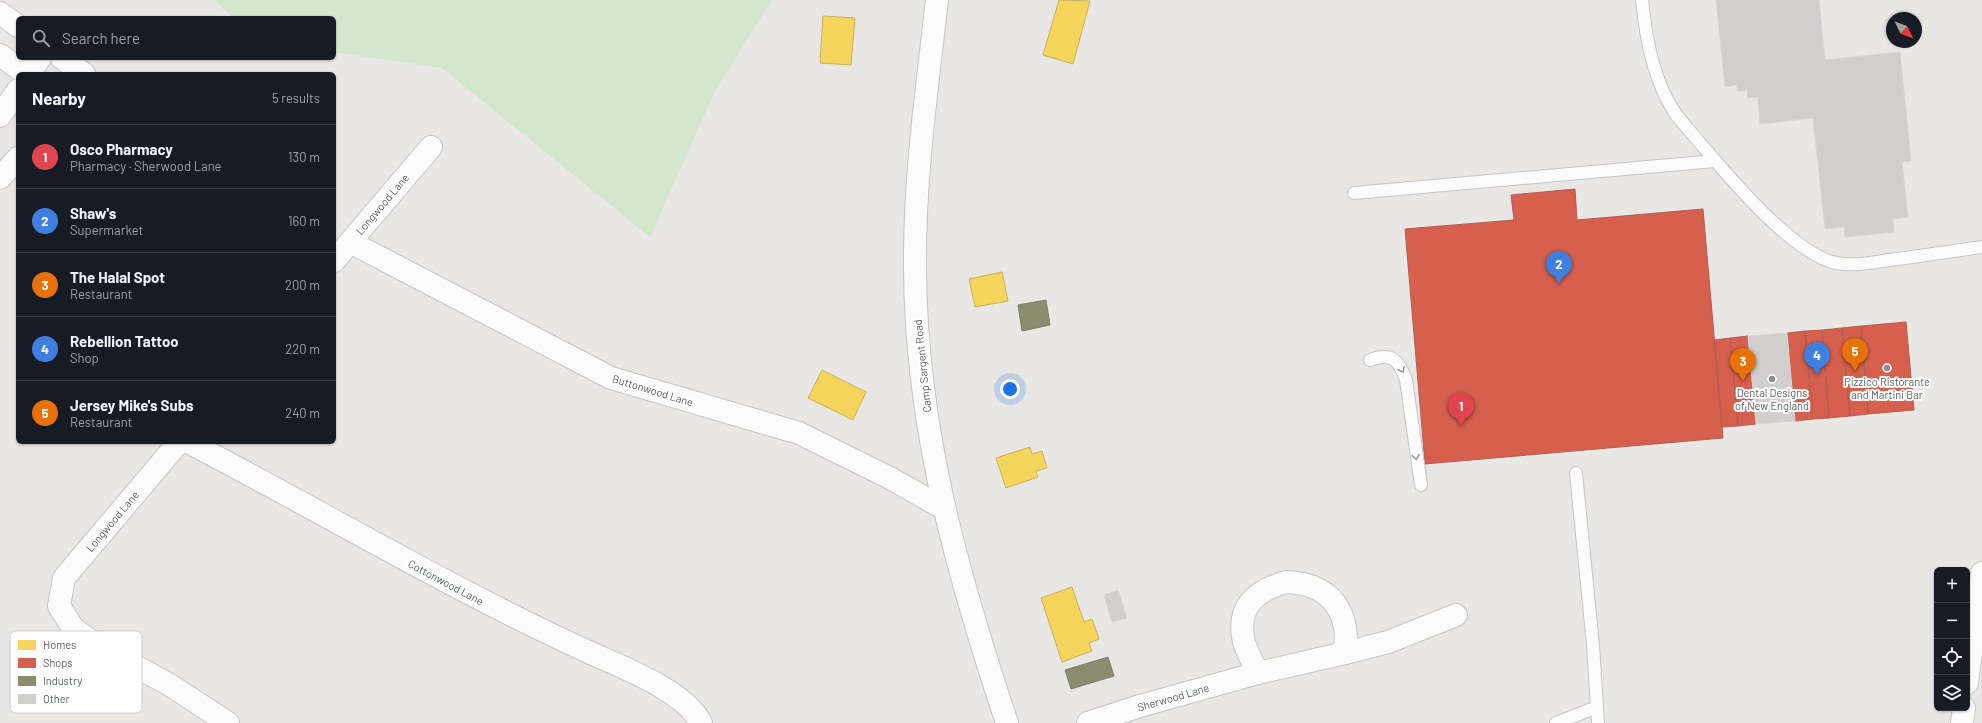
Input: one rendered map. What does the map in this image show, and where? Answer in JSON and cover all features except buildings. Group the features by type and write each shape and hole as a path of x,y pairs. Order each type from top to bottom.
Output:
{"street":[{"name":"Camp Sargent Road","path":"937,0 916,212 915,269 921,380 943,508 978,638 1007,723"},
{"path":"0,13 16,25"},
{"path":"0,55 24,72"},
{"path":"29,72 38,60"},
{"path":"65,60 81,72"},
{"path":"0,116 16,93"},
{"name":"Longwood Lane","path":"336,258 431,147"},
{"path":"0,178 16,160"},
{"name":"Buttonwood Lane","path":"350,242 611,378 799,433 890,478 943,508"},
{"name":"Longwood Lane","path":"77,631 73,628 59,606 64,578 177,444"},
{"name":"Cottonwood Lane","path":"192,444 254,476 377,546 520,621 656,684 680,699 701,723"},
{"path":"1968,675 1982,573"},
{"path":"1258,673 1244,642 1242,617 1248,604 1260,594 1272,586 1286,582 1312,586 1324,592 1338,607 1345,628 1345,653"},
{"name":"Sherwood Lane","path":"1088,723 1140,706 1258,673 1388,642 1456,615"},
{"name":"Longwood Lane","path":"142,670 170,685 228,723"},
{"path":"1962,723 1964,711"}],"lane":[{"path":"1642,0 1648,48 1659,79 1675,112 1715,160 1768,217 1814,254 1832,262 1856,264 1982,247"},
{"path":"1354,193 1715,160"},
{"path":"1370,360 1379,357 1388,357 1396,360 1402,368 1406,380 1421,485"},
{"path":"1576,473 1598,723"},
{"path":"1556,723 1597,707"}],"green space":[{"path":"214,0 772,0 715,91 650,237 442,68 336,52 336,16 231,16"}],"place":[{"name":"Shaw's","path":"1559,284"},
{"name":"Pizzico Ristorante and Martini Bar","path":"1887,368"},
{"name":"Jersey Mike's Subs","path":"1855,371"},
{"name":"Rebellion Tattoo","path":"1817,375"},
{"name":"Dental Designs of New England","path":"1772,379"},
{"name":"The Halal Spot","path":"1743,381"},
{"name":"Osco Pharmacy","path":"1461,426"}]}
